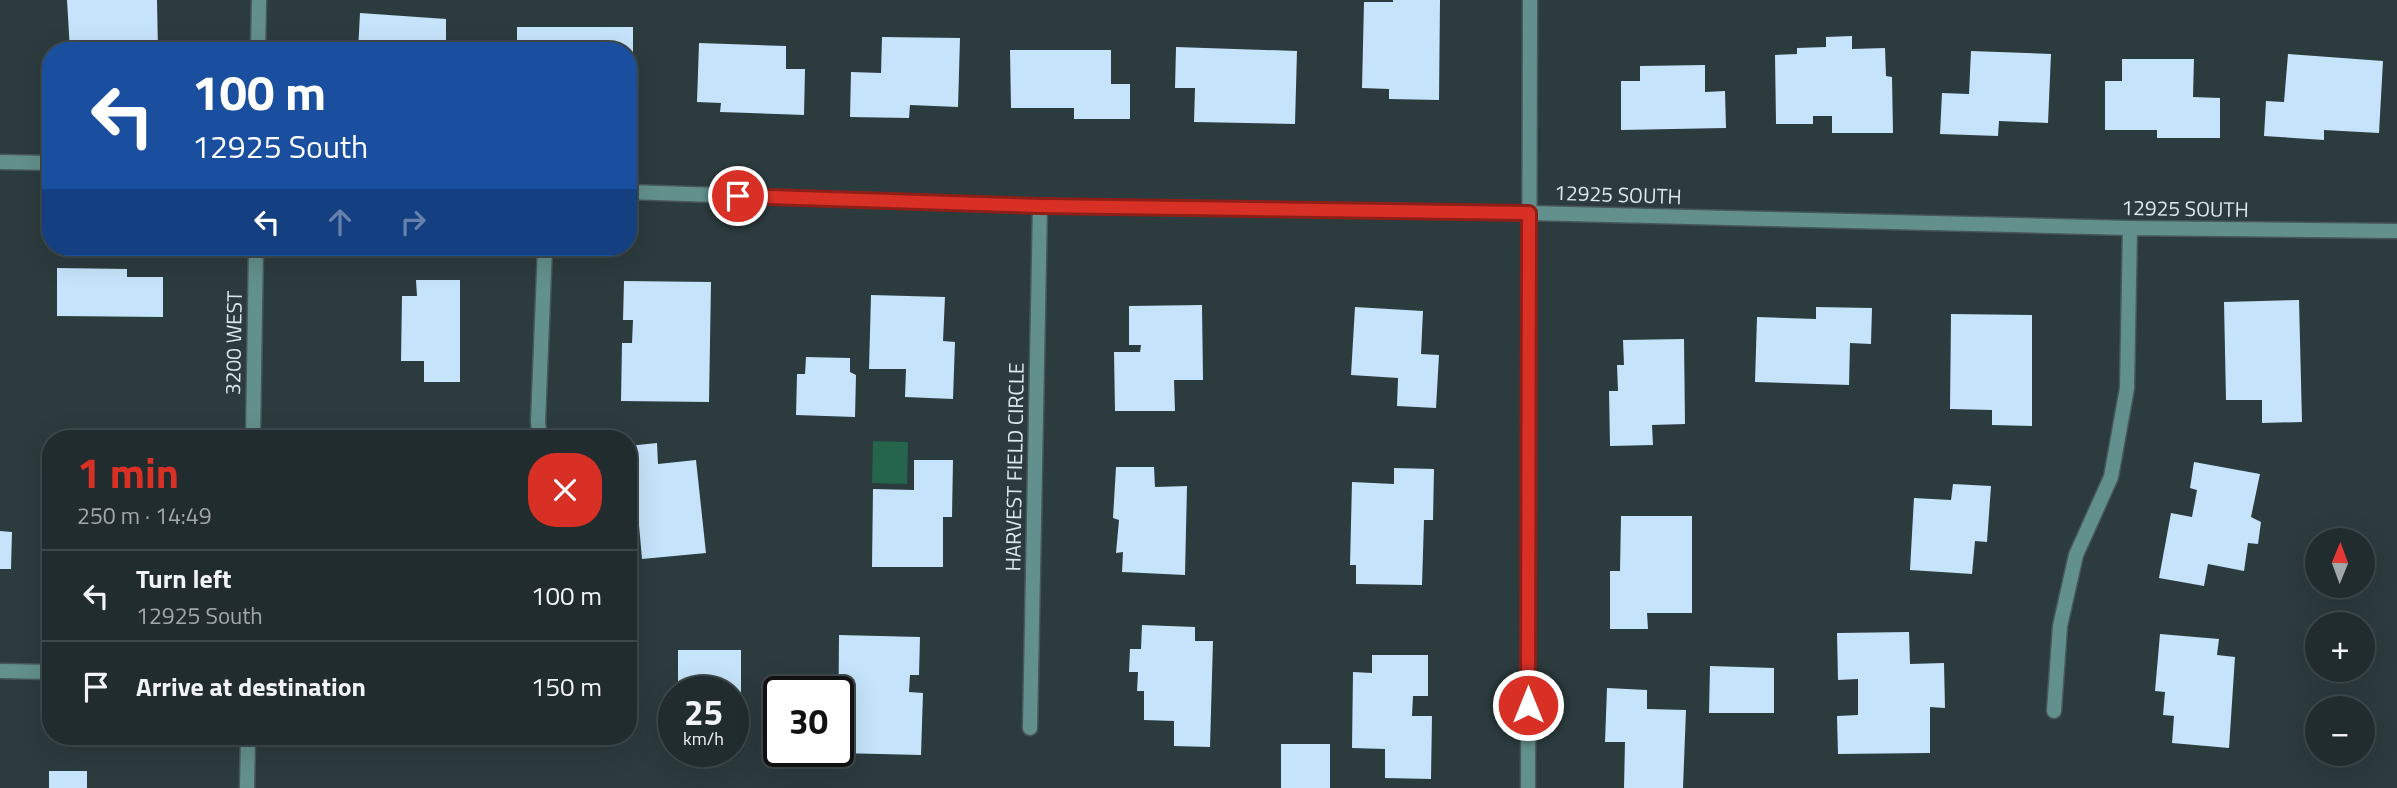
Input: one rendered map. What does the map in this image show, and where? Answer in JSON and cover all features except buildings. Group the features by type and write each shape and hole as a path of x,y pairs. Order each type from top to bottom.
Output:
{"street":[{"path":"258,42 259,0"},
{"path":"1528,788 1530,0"},
{"path":"0,162 42,163"},
{"name":"12925 SOUTH","path":"637,192 1040,206 2397,231"},
{"name":"HARVEST FIELD CIRCLE","path":"1030,728 1040,206"},
{"path":"2054,711 2060,626 2065,602 2076,555 2111,477 2127,388 2130,228"},
{"name":"3200 WEST","path":"253,430 256,256"},
{"path":"539,430 545,256"},
{"path":"0,671 42,672"},
{"path":"247,788 248,745"}],"green space":[{"path":"873,441 908,442 907,484 872,483"}],"route":[{"path":"738,196 1040,206 1529,213 1528,705"}]}
